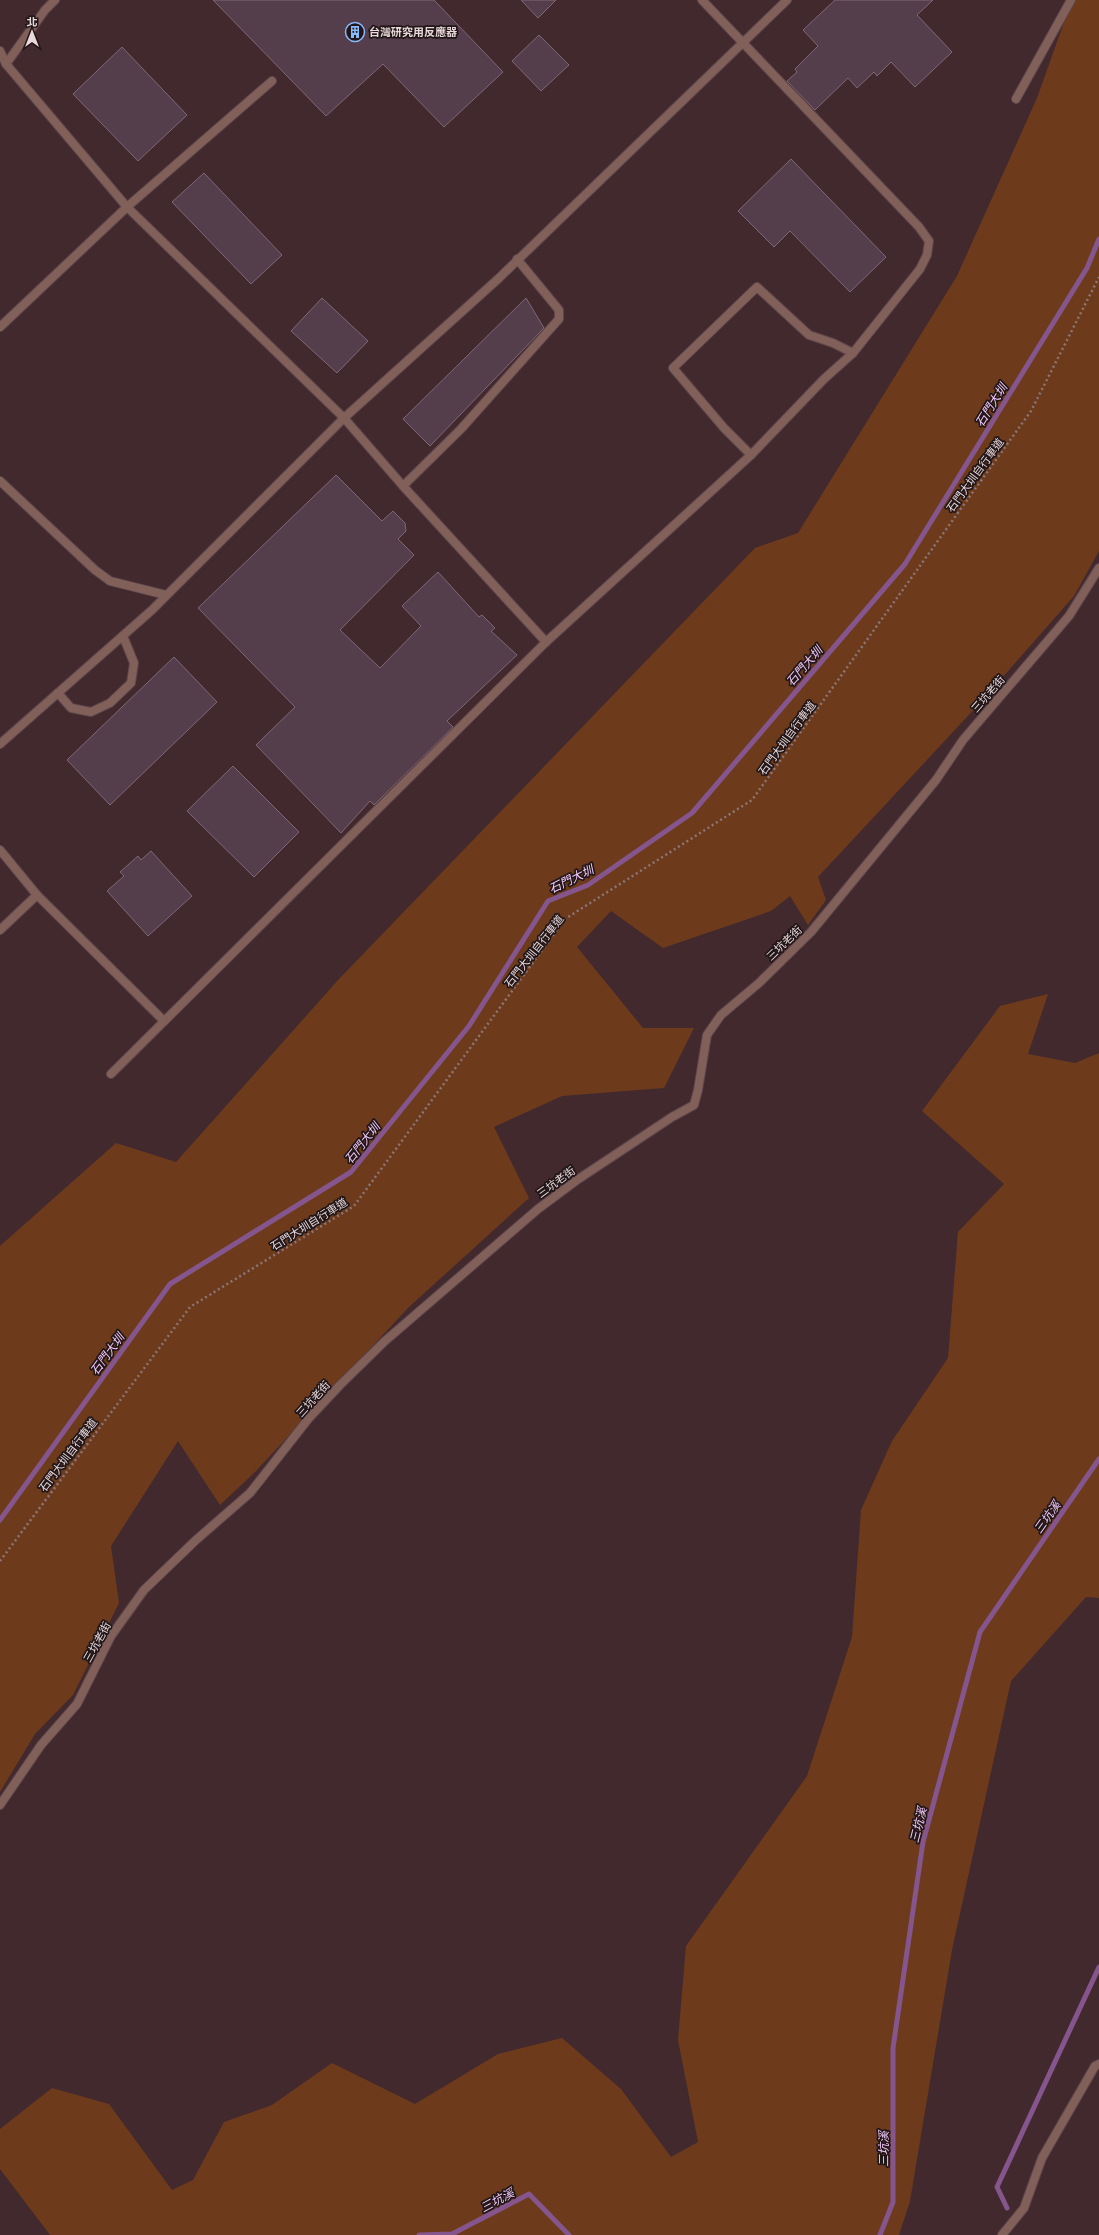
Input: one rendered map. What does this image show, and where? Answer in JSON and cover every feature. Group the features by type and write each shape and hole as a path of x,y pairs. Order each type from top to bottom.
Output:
{"lane":[{"path":"3,64 45,10 55,0"},
{"path":"111,1074 546,642 751,455 824,379 853,352 920,269 927,255 929,241 919,227 744,42 702,0"},
{"path":"0,744 123,636 344,418 498,279 517,258 787,0"},
{"path":"1016,99 1071,0"},
{"path":"0,51 3,64 127,207 344,418 403,486 546,642"},
{"path":"0,327 127,207 272,81"},
{"path":"403,486 461,429 559,319 559,310 517,258"},
{"path":"751,455 672,368 757,288 810,334 853,352"},
{"path":"0,481 95,570 110,581 166,595"},
{"name":"三坑老街","path":"0,1805 41,1746 77,1704 111,1636 144,1590 196,1540 250,1493 309,1418 340,1385 385,1341 538,1209 583,1175 672,1117 694,1105 707,1035 721,1015 759,983 811,932 936,780 963,740 1069,616 1099,568"},
{"path":"58,693 71,708 91,712 110,703 131,683 134,663 123,636"},
{"path":"0,850 37,895 164,1021"},
{"path":"0,930 37,895"},
{"path":"1002,2235 1024,2208 1042,2158 1095,2066 1099,2064"}],"path":[{"name":"石門大圳自行車道","path":"0,1561 190,1307 354,1206 565,920 752,800 1031,410 1099,278"}],"shaded area":[{"path":"1072,0 1099,0 1099,551 1074,596 979,704 818,877 826,900 808,925 790,896 771,911 663,948 611,911 577,947 643,1028 694,1028 664,1088 562,1096 494,1127 529,1198 409,1307 255,1472 220,1505 178,1441 111,1546 119,1603 73,1695 35,1734 0,1792 0,1246 116,1143 176,1162 339,979 755,548 798,533 957,276 1037,98"},
{"path":"1048,994 1028,1054 1075,1063 1099,1053 1099,1598 1086,1597 1011,1681 952,1950 910,2201 899,2235 50,2235 0,2169 0,2129 52,2088 109,2104 172,2190 193,2180 224,2122 272,2105 332,2063 415,2104 498,2054 562,2038 621,2089 671,2157 698,2142 678,2040 686,1946 807,1776 852,1637 861,1510 892,1441 948,1358 958,1232 1004,1184 922,1111 1000,1006"}],"building":[{"name":"台灣研究用反應器","path":"213,0 434,0 503,72 444,127 383,64 326,116"},
{"path":"521,0 556,0 538,18"},
{"path":"835,0 933,0 917,15 952,52 915,87 891,62 877,76 874,72 857,88 848,78 815,110 787,81 797,72 795,69 818,46 803,30"},
{"path":"539,35 569,65 541,91 512,61"},
{"path":"122,47 187,115 138,161 73,94"},
{"path":"791,159 886,257 850,292 790,231 774,247 738,211"},
{"path":"204,173 282,255 251,284 172,202"},
{"path":"322,298 368,341 337,373 291,331"},
{"path":"526,298 544,328 430,446 403,419"},
{"path":"336,475 382,521 393,511 405,523 406,531 398,539 414,555 340,630 380,668 421,626 402,606 438,572 479,617 482,615 495,628 491,631 517,655 447,721 453,727 374,805 370,801 341,833 256,745 295,707 198,608"},
{"path":"174,657 217,702 110,805 67,760"},
{"path":"233,766 299,832 254,877 187,811"},
{"path":"151,851 192,896 148,936 107,891 124,876 120,872 138,856 141,860"}],"waterway":[{"name":"石門大圳","path":"0,1520 170,1284 351,1172 469,1026 548,901 588,885 692,813 905,564 1087,268 1099,239"},
{"name":"三坑溪","path":"880,2235 893,2202 893,2048 923,1842 980,1632 1099,1459"},
{"path":"1007,2208 997,2187 1099,1967"},
{"name":"三坑溪","path":"419,2235 452,2234 529,2194 569,2235"}],"place":[{"name":"台灣研究用反應器","path":"355,32"}]}
